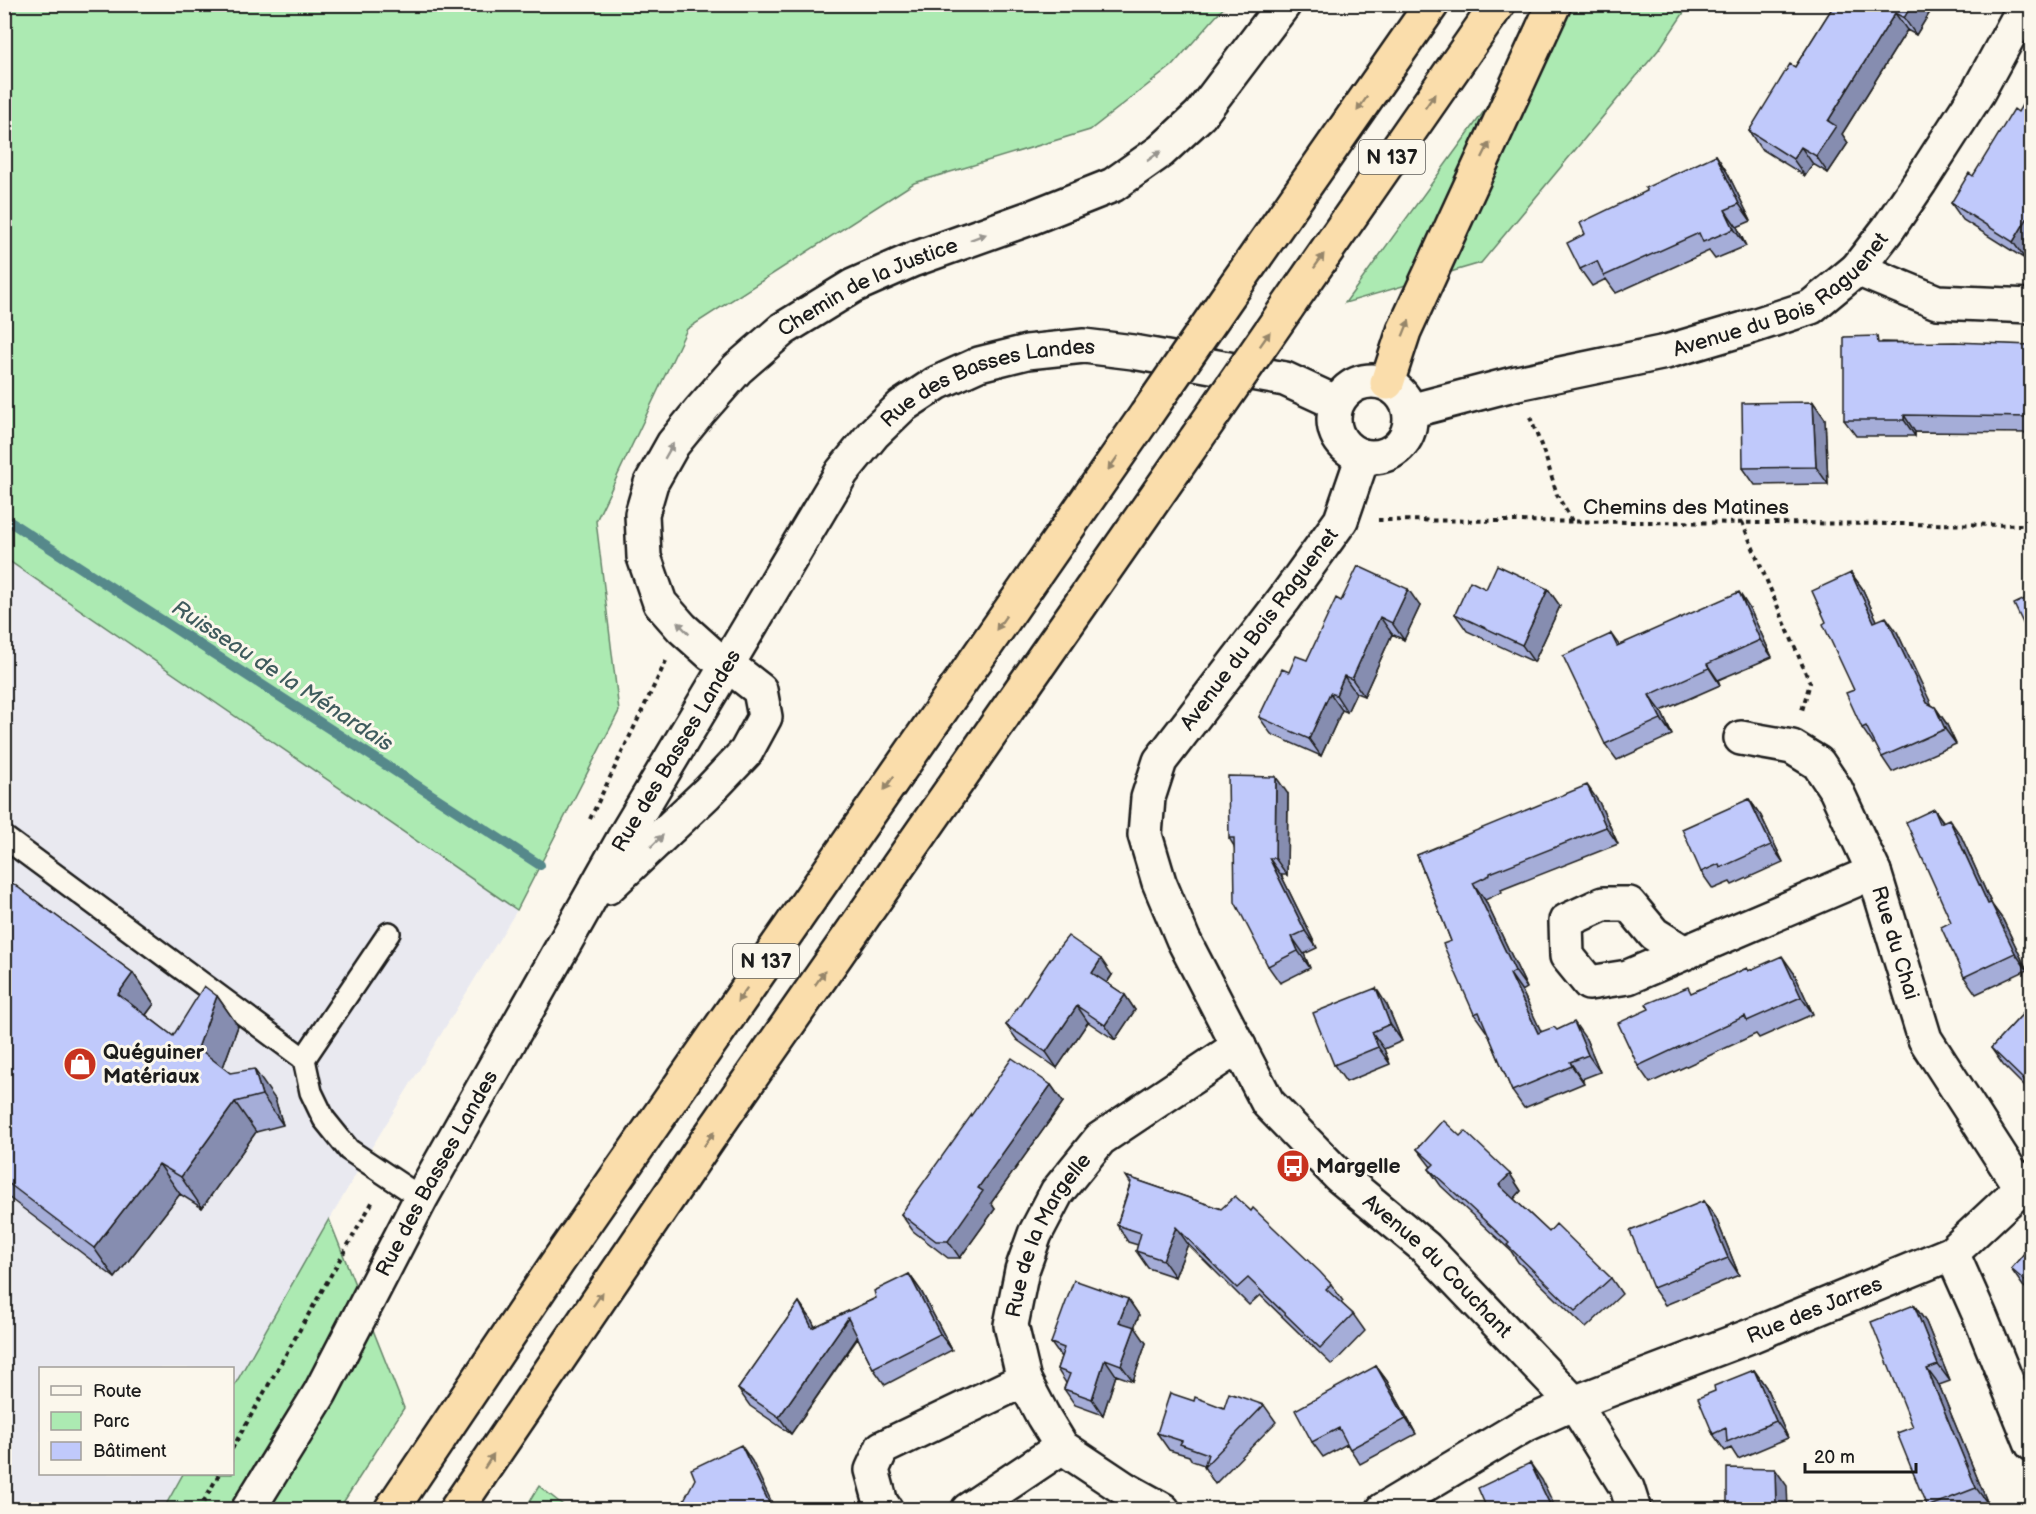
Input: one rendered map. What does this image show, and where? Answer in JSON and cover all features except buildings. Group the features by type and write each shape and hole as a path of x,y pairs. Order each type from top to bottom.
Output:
{"highway":[{"name":"N 137","path":"392,1509 557,1263 1432,4"},
{"name":"N 137","path":"456,1509 702,1149 1497,4"},
{"path":"1387,383 1404,331 1554,4"}],"street":[{"name":"Chemin de la Justice","path":"584,910 707,793 746,752 765,717 760,690 711,654 682,628 660,603 644,558 642,514 651,483 673,444 737,369 783,329 853,286 912,260 1030,218 1113,185 1161,151 1200,115 1284,4"},
{"name":"Avenue du Bois Raguenet","path":"1410,411 1517,383 1666,352 1744,329 1810,306 1857,268 1920,182 1978,92 2026,4"},
{"path":"1857,268 1937,302 2031,306"},
{"name":"Rue des Basses Landes","path":"248,1509 320,1393 421,1198 625,836 842,472 874,433 902,406 937,384 979,364 1027,352 1084,346 1114,349 1286,379 1337,403"},
{"path":"1376,380 1387,383 1398,390 1405,400 1410,411 1410,424 1406,436 1398,447 1388,454 1375,457 1363,456 1350,450 1340,441 1333,416 1337,403 1352,385 1376,380"},
{"name":"Avenue du Bois Raguenet","path":"1148,798 1160,761 1285,598 1341,520 1363,456"},
{"name":"Rue du Chai","path":"1742,738 1792,747 1818,763 1836,790 1874,872 1925,1039 2026,1183"},
{"name":"Avenue du Couchant","path":"1148,798 1145,835 1159,882 1183,939 1268,1103 1339,1176 1426,1248 1574,1403 1627,1488 1634,1509"},
{"path":"1683,952 1755,924 1874,872"},
{"name":"Rue de la Margelle","path":"1163,1509 1125,1489 1062,1447 1024,1380 1011,1325 1022,1270 1035,1234 1057,1192 1100,1138 1239,1046"},
{"name":"Rue des Jarres","path":"1574,1403 1753,1335 1952,1254 2026,1183"},
{"path":"1952,1254 1980,1316 2031,1444"},
{"path":"886,1509 872,1470 882,1449 1024,1380"},
{"path":"1383,1509 1523,1426 1574,1403"},
{"path":"968,1509 1062,1447"}],"lane":[{"path":"4,837 304,1059 311,1092 324,1119 349,1150 421,1198"},
{"path":"304,1059 389,933"}],"path":[{"path":"1517,383 1546,458 1557,495 1573,521"},
{"name":"Chemins des Matines","path":"1341,520 2031,525"},
{"path":"1742,522 1810,683 1792,747"},
{"path":"590,820 682,628"},
{"path":"234,1445 387,1175"},
{"path":"199,1509 218,1475"}],"shaded area":[{"path":"4,558 517,910 364,1160 234,1386 234,1367 39,1367 39,1475 182,1475 163,1509 5,1509"}],"green space":[{"path":"5,4 1226,5 1172,66 1090,130 914,183 687,329 596,521 619,711 517,910 5,558"},
{"path":"1561,5 1689,5 1660,48 1481,263 1345,303"},
{"path":"329,1219 404,1408 339,1509 163,1510 182,1475 234,1475 234,1386"},
{"path":"539,1486 568,1509 525,1509"}],"waterway":[{"name":"Ruisseau de la Ménardais","path":"4,518 540,865"}],"place":[{"name":"Quéguiner Matériaux","path":"80,1064"},
{"name":"Margelle","path":"1293,1166"}]}
